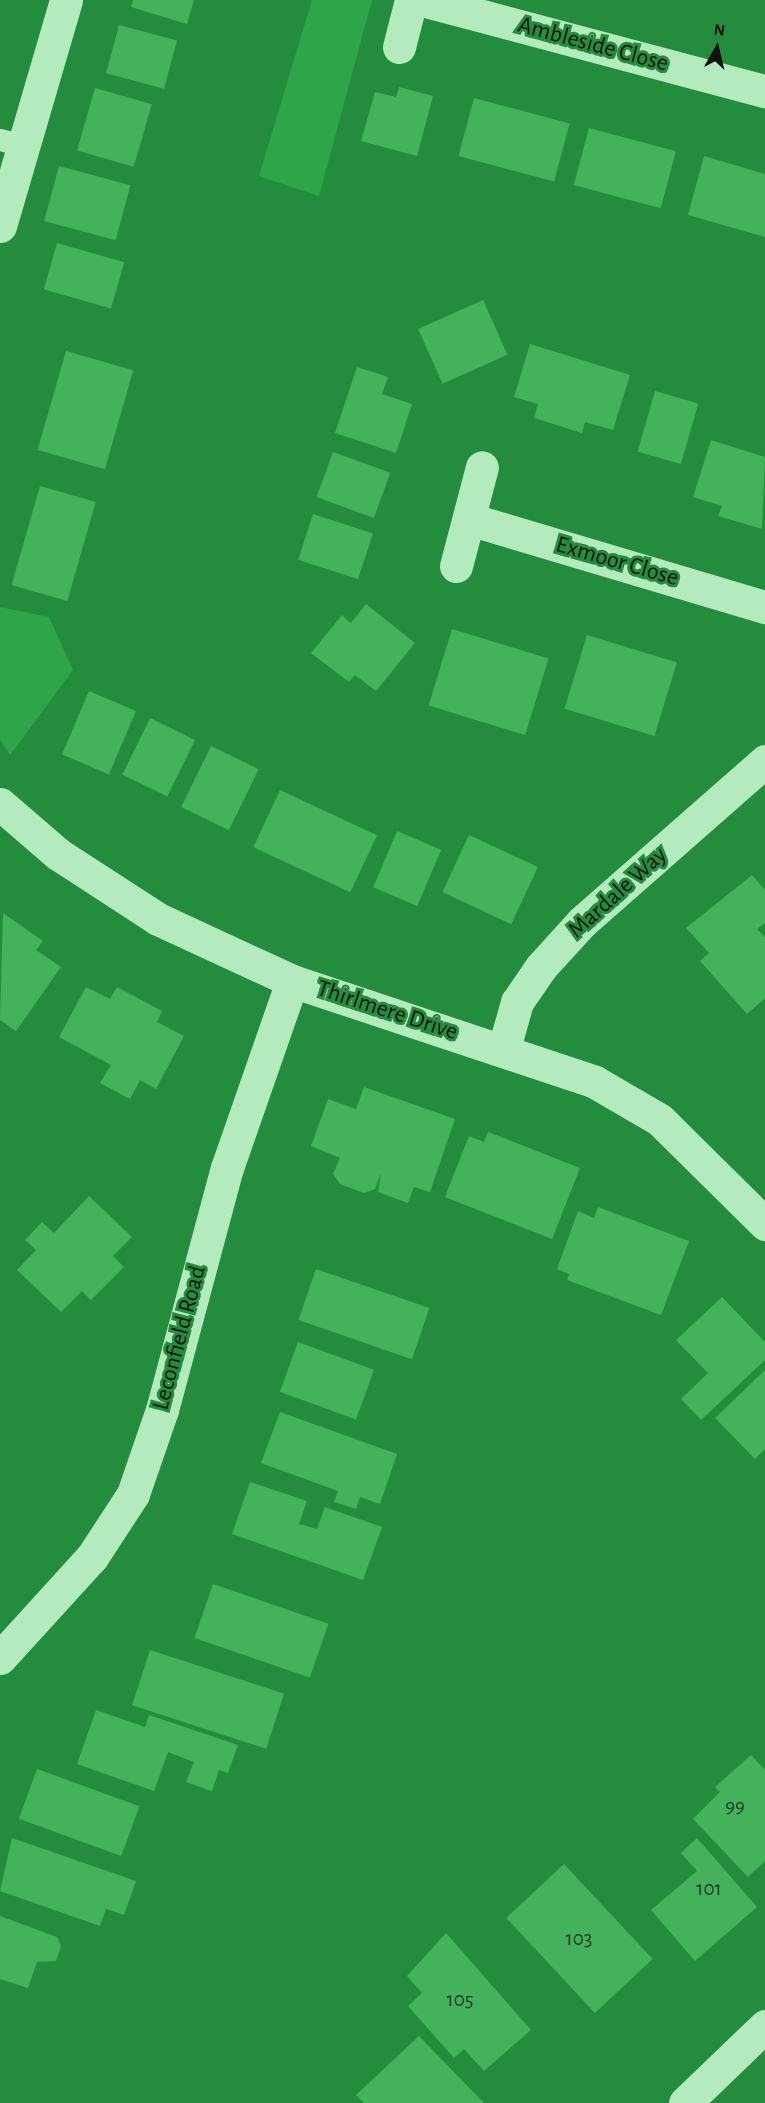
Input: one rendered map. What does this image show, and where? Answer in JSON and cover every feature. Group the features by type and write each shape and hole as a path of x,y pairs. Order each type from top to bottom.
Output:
{"street":[{"path":"0,226 12,143 66,0"},
{"path":"399,46 411,0"},
{"name":"Ambleside Close","path":"422,0 765,91"},
{"path":"456,566 482,467"},
{"name":"Exmoor Close","path":"468,519 765,607"},
{"name":"Mardale Way","path":"504,1048 517,1002 548,959 582,922 765,761"},
{"name":"Thirlmere Drive","path":"0,804 58,854 158,919 292,981 504,1048 595,1082 660,1120 765,1224"},
{"name":"Leconfield Road","path":"2,1652 92,1557 133,1494 162,1410 227,1168 292,981"},
{"path":"685,2103 765,2026"}],"green space":[{"path":"312,0 372,0 319,196 259,176"},
{"path":"0,607 49,617 73,670 10,755 0,739"}],"building":[{"path":"133,0 194,0 187,24 131,7"},
{"path":"119,25 177,41 164,89 106,73"},
{"path":"399,87 433,96 417,156 361,141 375,92 396,97"},
{"path":"95,88 152,104 134,167 77,150"},
{"path":"474,98 570,124 554,182 458,156"},
{"path":"589,128 676,151 661,208 574,185"},
{"path":"704,156 765,174 765,237 688,215"},
{"path":"59,166 130,185 116,240 44,221"},
{"path":"57,243 124,262 111,308 44,289"},
{"path":"483,300 507,355 443,384 418,329"},
{"path":"530,344 630,375 613,430 585,422 582,433 534,418 538,404 514,397"},
{"path":"66,351 133,370 105,469 38,450"},
{"path":"357,367 388,377 382,394 412,404 396,453 335,433"},
{"path":"655,391 698,403 681,464 638,452"},
{"path":"711,440 765,457 762,529 718,516 722,506 693,497"},
{"path":"333,452 390,473 374,518 317,497"},
{"path":"40,486 96,502 67,601 12,585"},
{"path":"313,514 373,533 358,579 298,560"},
{"path":"366,604 415,643 376,691 355,675 349,682 311,653 342,615 351,623"},
{"path":"452,629 549,659 525,735 429,706"},
{"path":"587,635 677,662 654,736 564,709"},
{"path":"89,691 136,711 109,774 62,755"},
{"path":"150,718 195,740 167,797 122,775"},
{"path":"211,746 259,769 229,830 181,807"},
{"path":"280,790 377,835 350,892 253,847"},
{"path":"397,831 441,850 417,906 373,887"},
{"path":"469,835 538,867 511,924 442,892"},
{"path":"752,875 765,890 765,923 757,929 765,937 765,998 747,1014 700,961 709,953 686,928"},
{"path":"3,913 43,941 36,950 61,967 16,1031 0,1020"},
{"path":"86,987 110,999 117,987 162,1011 157,1022 184,1036 156,1089 140,1080 130,1099 100,1083 111,1065 59,1037"},
{"path":"364,1087 455,1119 430,1192 414,1187 408,1203 378,1192 381,1173 375,1189 364,1193 340,1184 333,1174 340,1158 311,1146 328,1099 356,1109"},
{"path":"488,1132 580,1168 552,1239 445,1197 469,1136 484,1142"},
{"path":"89,1196 132,1237 113,1256 124,1267 91,1300 82,1291 61,1312 17,1270 36,1250 25,1240 42,1222 54,1233"},
{"path":"598,1207 689,1241 661,1315 567,1280 569,1274 557,1269 578,1211 594,1218"},
{"path":"316,1269 429,1308 412,1359 298,1320"},
{"path":"722,1297 765,1342 765,1360 701,1420 681,1399 708,1373 676,1340"},
{"path":"298,1342 374,1370 356,1420 280,1392"},
{"path":"765,1370 765,1449 755,1459 715,1418"},
{"path":"280,1412 397,1454 380,1504 360,1497 356,1509 334,1502 338,1491 261,1463"},
{"path":"250,1482 307,1501 299,1524 317,1529 325,1507 382,1527 363,1580 232,1534"},
{"path":"213,1584 328,1624 310,1678 194,1638"},
{"path":"150,1650 284,1694 266,1749 132,1705"},
{"path":"96,1710 145,1727 149,1715 238,1745 228,1773 219,1770 212,1791 186,1782 194,1762 168,1752 154,1791 77,1764"},
{"path":"751,1755 765,1770 765,1861 748,1877 693,1819 720,1792 715,1787"},
{"path":"37,1769 139,1806 121,1856 19,1819"},
{"path":"12,1838 136,1881 124,1915 106,1909 100,1926 0,1891"},
{"path":"697,1838 757,1907 695,1961 651,1910 697,1871 681,1853"},
{"path":"564,1864 653,1959 595,2013 506,1918"},
{"path":"0,1916 57,1937 61,1946 56,1961 37,1962 28,1988 0,1979"},
{"path":"446,1933 531,2030 484,2071 464,2049 454,2058 408,2006 422,1993 407,1976"},
{"path":"419,2036 484,2103 364,2103 356,2095"}]}
